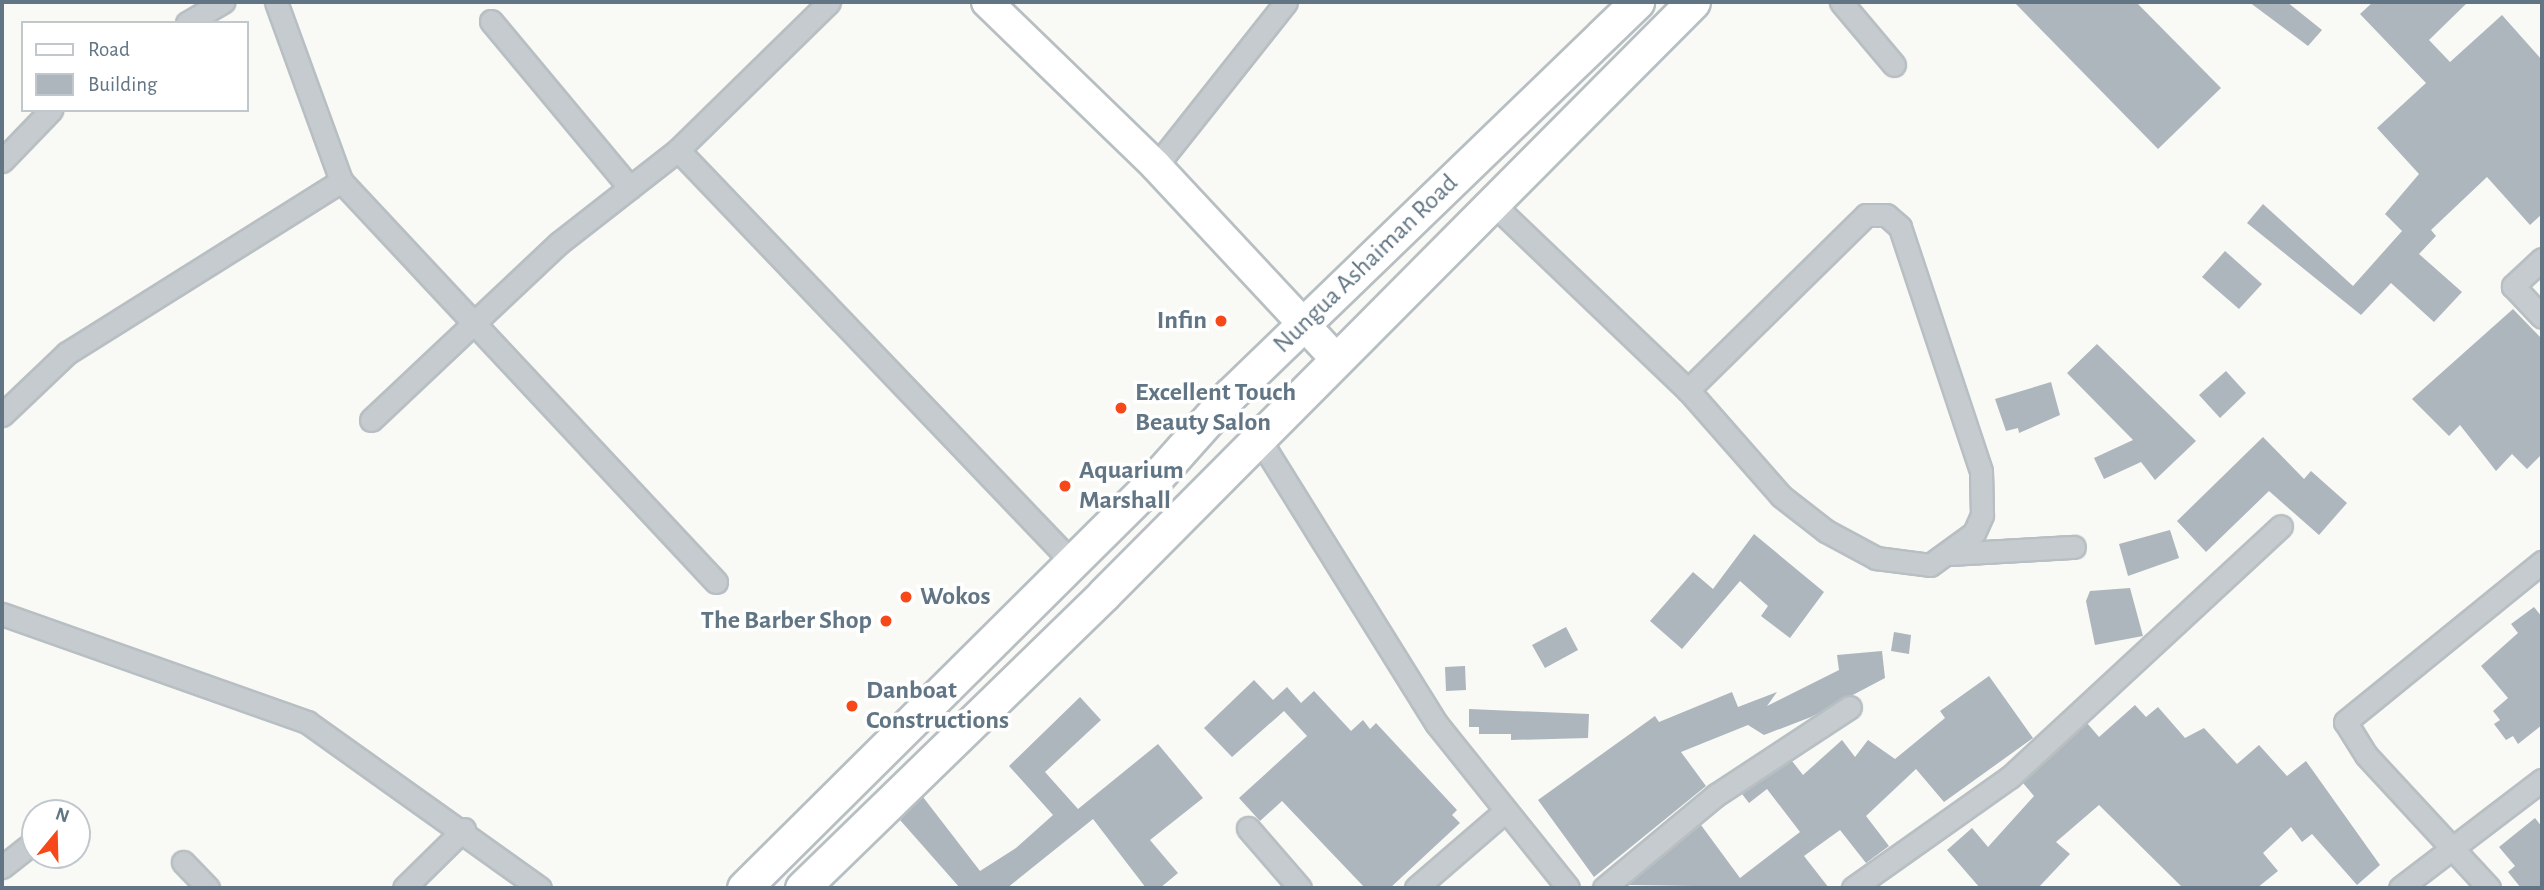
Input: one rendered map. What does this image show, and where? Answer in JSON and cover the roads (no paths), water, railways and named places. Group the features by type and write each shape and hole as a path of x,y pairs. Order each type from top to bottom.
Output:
{"main road":[{"name":"Nungua Ashaiman Road","path":"744,888 1072,562 1302,325 1637,2"},
{"name":"Nungua Ashaiman Road","path":"802,888 1258,437 1334,356 1693,2"}],"street":[{"path":"190,21 223,2"},
{"path":"276,2 341,181 470,323 716,582"},
{"path":"371,420 470,323 678,150 829,2"},
{"path":"987,2 1156,166 1302,325 1334,356"},
{"path":"1156,166 1286,2"},
{"path":"1841,2 1894,65"},
{"path":"491,21 630,188"},
{"path":"2,160 49,112"},
{"path":"678,150 1072,562"},
{"path":"2,415 67,353 341,181"},
{"path":"1491,202 1688,390 1781,496 1826,531 1876,558 1930,565 1951,554 1974,533 1982,515 1981,471 1900,228 1886,215 1866,215 1688,390"},
{"path":"2542,259 2513,286 2542,317"},
{"path":"1258,437 1436,723 1503,813 1568,888"},
{"path":"1853,888 2010,777 2281,526"},
{"path":"1951,554 2074,547"},
{"path":"2489,888 2456,847 2366,755 2345,722 2542,562"},
{"path":"2,614 278,709 464,829 540,888"},
{"path":"1604,888 1716,795 1850,707"},
{"path":"2400,888 2542,780"},
{"path":"1416,888 1503,813"},
{"path":"1248,828 1300,888"},
{"path":"404,888 464,829"},
{"path":"2,867 21,852"},
{"path":"183,862 208,888"}],"place":[{"name":"Infin","path":"1221,321"},
{"name":"Excellent Touch Beauty Salon","path":"1121,408"},
{"name":"Aquarium Marshall","path":"1065,486"},
{"name":"Wokos","path":"906,597"},
{"name":"The Barber Shop","path":"886,621"},
{"name":"Danboat Constructions","path":"852,706"}]}
